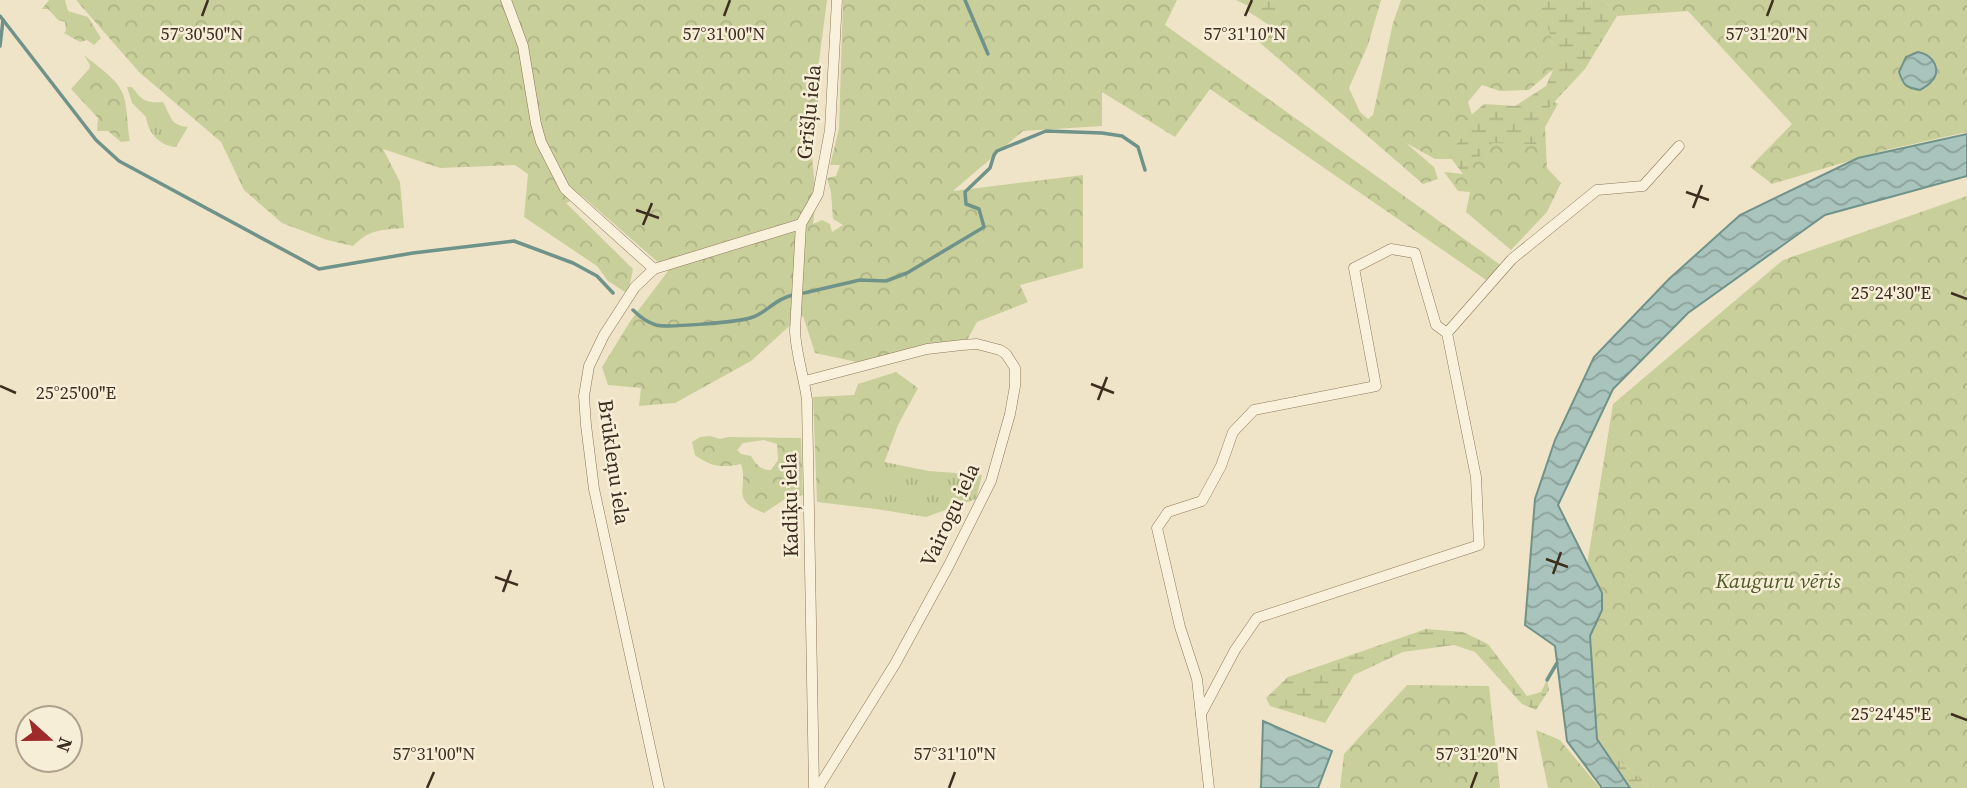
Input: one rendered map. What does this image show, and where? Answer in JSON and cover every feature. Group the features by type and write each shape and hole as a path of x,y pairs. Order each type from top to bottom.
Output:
{"street":[{"path":"506,0 523,46 539,133 565,189 654,269"},
{"name":"Grīšļu iela","path":"802,224 818,194 830,130 837,0"},
{"path":"1447,333 1512,259 1597,190 1643,186 1679,146"},
{"name":"Brūkleņu iela","path":"659,788 594,489 584,396 589,366 604,335 635,287 654,269 802,224"},
{"name":"Kadiķu iela","path":"802,224 796,343 805,381 807,414 816,788"},
{"path":"1201,715 1235,650 1257,618 1479,545 1476,477 1447,333 1436,325 1415,253 1391,249 1354,268 1376,386 1254,410 1233,432 1221,466 1202,501 1168,512 1157,528 1180,627 1196,679 1209,788"},
{"name":"Vairogu iela","path":"805,381 927,349 962,345 1000,350 1015,368 1010,414 991,481 895,664 816,788"}],"green space":[{"path":"49,0 65,0 68,11 88,17 101,38 94,45 87,40 80,42 64,33 65,22 58,20 48,9 42,9"},
{"path":"76,0 827,0 818,69 818,121 805,148 812,156 816,199 813,224 822,220 830,224 832,232 843,225 833,219 827,178 836,176 840,165 830,165 839,129 843,0 1177,0 1165,25 1502,266 1489,282 1210,89 1175,137 1102,92 1102,126 1023,131 953,191 1083,175 1083,268 1020,285 1028,302 977,322 967,340 917,348 861,363 815,353 803,316 751,361 675,403 639,406 641,388 608,385 602,367 631,320 668,271 582,196 566,203 633,269 628,294 608,281 597,266 524,217 528,174 515,165 440,168 383,149 400,182 404,228 371,233 353,246 327,240 282,223 244,190 221,142 139,72"},
{"path":"1236,0 1282,0 1269,16"},
{"path":"1250,0 1381,0 1368,45 1349,88 1360,112 1368,119 1373,115 1393,23 1401,0 1567,0 1564,60 1529,90 1500,91 1482,85 1468,102 1474,122 1455,159 1435,159 1406,143 1434,167 1438,179 1423,184 1259,42 1275,29 1246,10"},
{"path":"1539,0 1604,0 1617,16 1585,69 1544,113 1536,144 1492,143 1463,174 1450,157 1451,150 1463,137 1461,124 1484,104 1515,106 1546,86 1558,59"},
{"path":"1604,0 1967,0 1967,132 1886,150 1772,184 1750,167 1792,124 1688,11 1617,16"},
{"path":"84,55 109,75 123,94 130,141 121,142 108,131 97,131 98,118 71,89 89,69 90,65"},
{"path":"127,87 132,87 145,100 163,102 174,122 188,127 176,147 165,144 152,133 146,117 132,103"},
{"path":"1550,98 1558,104 1545,127 1547,168 1561,183 1547,212 1511,250 1466,212 1470,192 1458,191 1444,172 1463,174 1472,151"},
{"name":"Kauguru vēris","path":"1967,196 1967,788 1649,788 1597,739 1586,571 1613,404 1783,260"},
{"path":"896,372 918,388 898,425 873,493 876,509 817,502 813,397 854,395 858,384"},
{"path":"700,437 801,438 803,495 785,499 764,513 753,508 743,498 741,464 717,466 701,459 695,455 692,442","holes":["764,440 777,444 778,460 771,470 761,468 751,456 741,454 737,450 743,443"]},
{"path":"884,462 929,471 982,475 976,499 926,517 876,509 872,493"},
{"path":"1426,629 1463,632 1488,644 1527,696 1541,692 1547,680 1549,690 1536,710 1522,704 1475,652 1454,645 1403,652 1354,675 1325,723 1270,706 1266,698 1288,677"},
{"path":"1407,685 1489,686 1500,788 1340,788 1344,754"},
{"path":"1536,730 1560,740 1600,788 1548,788"},
{"path":"1597,739 1649,788 1630,788"}],"water":[{"path":"1918,52 1928,56 1936,69 1934,78 1920,90 1906,85 1899,72 1906,57"},
{"path":"1967,134 1967,176 1825,215 1688,313 1613,389 1558,505 1602,593 1602,610 1590,636 1597,739 1630,788 1602,788 1567,741 1555,646 1525,625 1535,499 1555,440 1594,357 1669,279 1740,215 1858,158"},
{"path":"1263,721 1332,751 1318,788 1261,788"}],"waterway":[{"path":"965,0 988,54"},
{"path":"0,16 96,140 119,161 319,269 413,253 514,241 573,263 597,276 613,293"},
{"path":"0,46 3,20"},
{"path":"804,293 860,280 886,281 907,273 984,227 979,209 966,204 965,192 990,168 997,151 1046,131 1122,136 1138,147 1145,170"},
{"path":"633,310 656,325 717,323 756,316 793,295"},
{"path":"1547,680 1557,663"}]}
